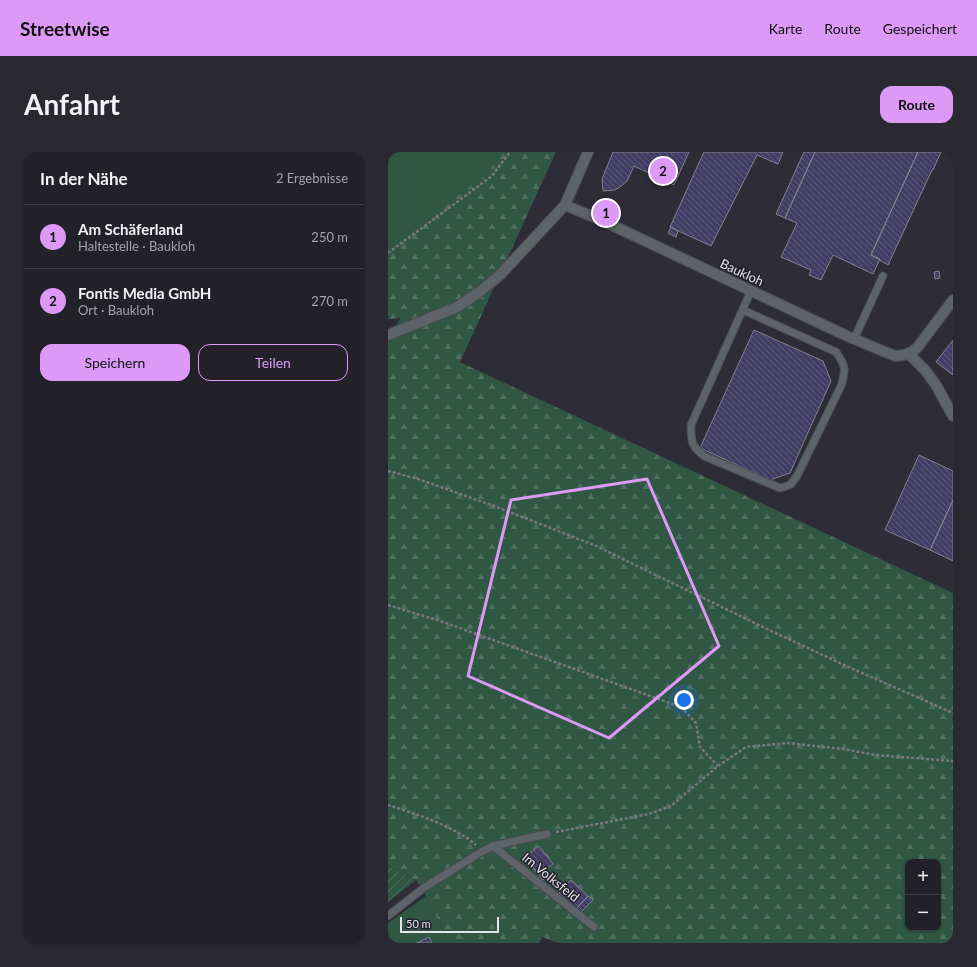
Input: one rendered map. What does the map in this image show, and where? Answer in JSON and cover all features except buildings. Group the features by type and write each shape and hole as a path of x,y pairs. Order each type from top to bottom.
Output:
{"street":[{"path":"388,335 457,307 478,293 500,275 564,205 588,152"},
{"name":"Baukloh","path":"564,205 603,221 854,339 895,356 909,354"},
{"path":"953,300 924,340 909,354 925,370 936,385 953,416"}],"lane":[{"path":"854,339 883,276"},
{"path":"743,310 836,352 842,361 845,373 797,476 790,485 780,488 704,456 696,450 691,440 691,425 751,291"},
{"name":"Im Volksfeld","path":"388,916 425,887 483,851 493,846 547,834"},
{"name":"Im Volksfeld","path":"493,846 594,927"}],"path":[{"path":"388,253 492,176 510,152"},
{"path":"388,471 494,506 594,545 844,665 953,713"},
{"path":"388,605 440,621 681,707 696,723 700,747 718,766"},
{"path":"547,834 649,814 670,806 718,766 746,747 787,743 843,748 876,755 953,761"},
{"path":"388,805 419,815 466,837 483,851"}],"highlighted area":[{"path":"647,479 719,646 609,738 468,676 511,500"}],"green space":[{"path":"388,152 498,152 490,173 388,244"},
{"path":"498,152 556,152 460,362 953,593 953,943 558,943 542,937 539,943 449,943 426,896 416,880 388,865 388,337 401,318 388,319 388,244 489,173"},
{"path":"388,865 416,880 388,902"},
{"path":"426,896 449,943 388,943 388,923"}],"place":[{"name":"Fontis Media GmbH","path":"663,171"},
{"name":"Am Schäferland","path":"606,213"}]}
